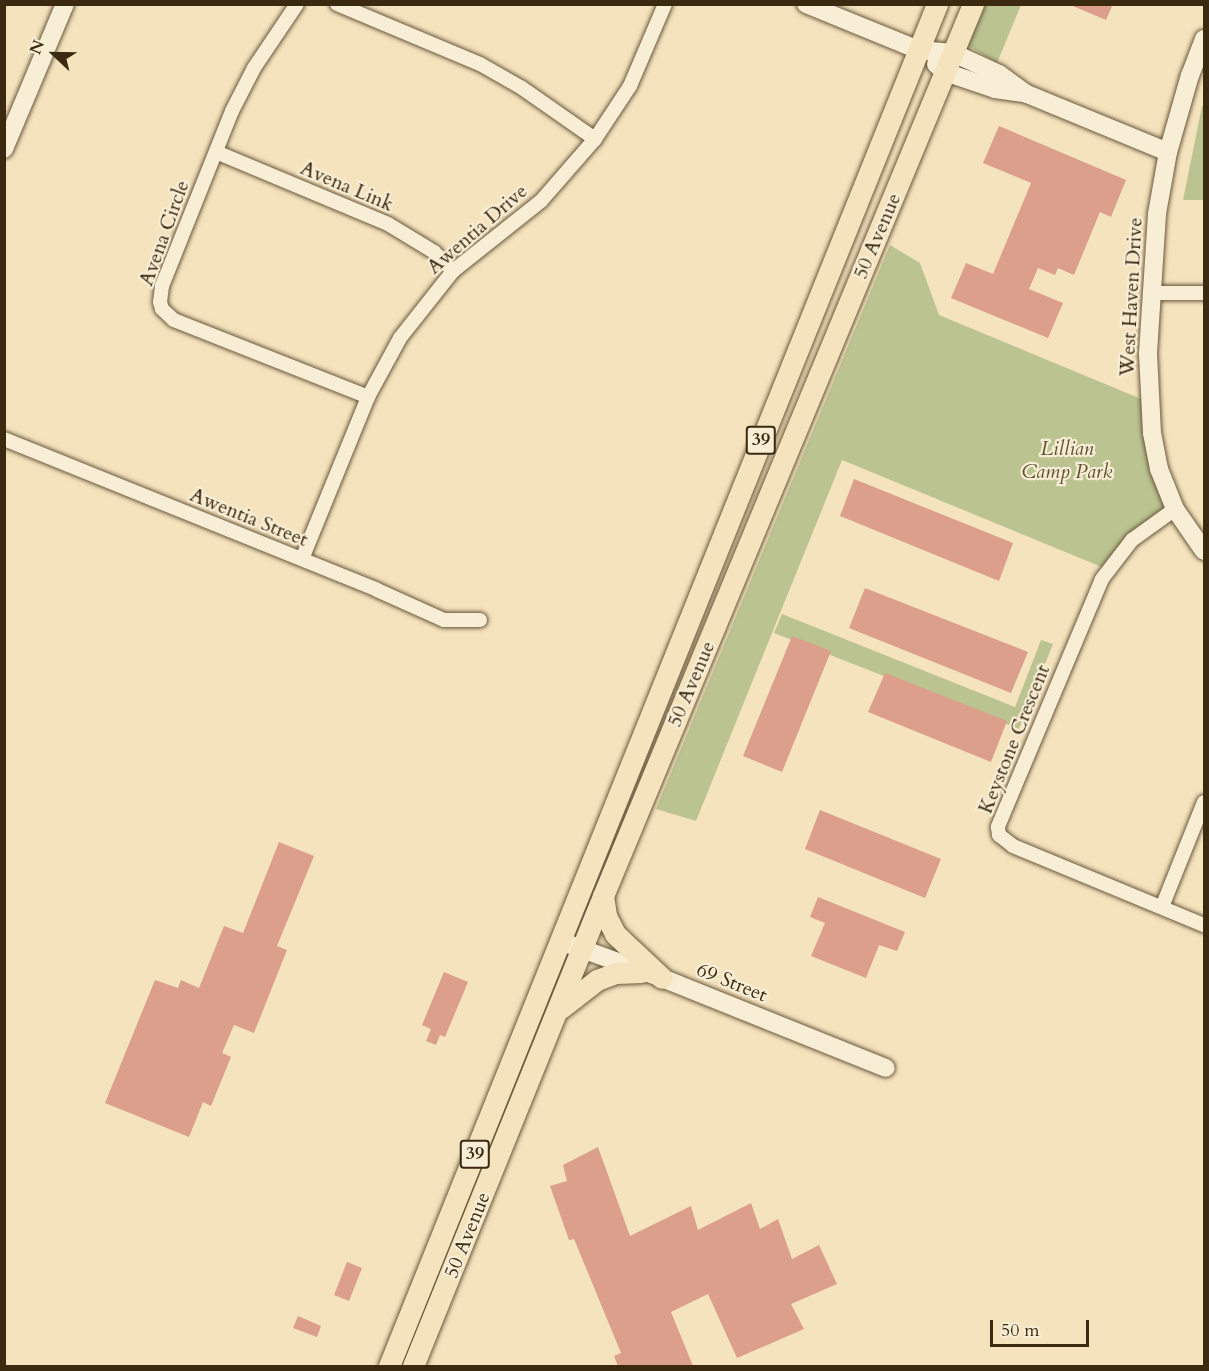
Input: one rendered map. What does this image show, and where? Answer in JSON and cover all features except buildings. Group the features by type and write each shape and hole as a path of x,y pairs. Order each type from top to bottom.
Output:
{"main road":[{"name":"50 Avenue","path":"389,1366 937,4"},
{"name":"50 Avenue","path":"414,1366 581,949 973,4"},
{"path":"603,896 606,916 615,934 662,978"},
{"path":"556,1012 597,980 615,972 641,972"}],"street":[{"path":"4,149 65,4"},
{"name":"Avena Circle","path":"297,4 254,69 232,111 162,286 160,302 162,309 174,320 368,397"},
{"path":"337,4 480,64 522,88 595,139"},
{"name":"Awentia Drive","path":"302,559 368,397 400,338 453,271 541,201 595,139 630,86 665,4"},
{"path":"806,4 949,63 999,74 1027,94 1168,152"},
{"name":"West Haven Drive","path":"1204,39 1190,75 1168,152 1157,214 1150,293 1148,354 1152,433 1159,469 1175,509 1204,550"},
{"name":"Avena Link","path":"216,152 388,224 434,252 453,271"},
{"path":"1150,293 1204,293"},
{"name":"Awentia Street","path":"4,439 302,559 444,620 480,620"},
{"name":"Keystone Crescent","path":"1175,509 1132,540 1102,579 998,827 999,835 1013,846 1204,925"},
{"path":"1162,907 1204,802"},
{"name":"69 Street","path":"560,941 662,978 886,1068"}],"green space":[{"path":"984,5 1021,5 997,63 967,45"},
{"path":"1202,106 1204,107 1204,200 1183,200"},
{"name":"Lillian Camp Park","path":"890,245 920,263 939,315 1151,403 1175,509 1109,570 842,460 696,821 656,809"},
{"path":"782,614 1015,707 1041,640 1053,644 1019,729 774,633"}]}
